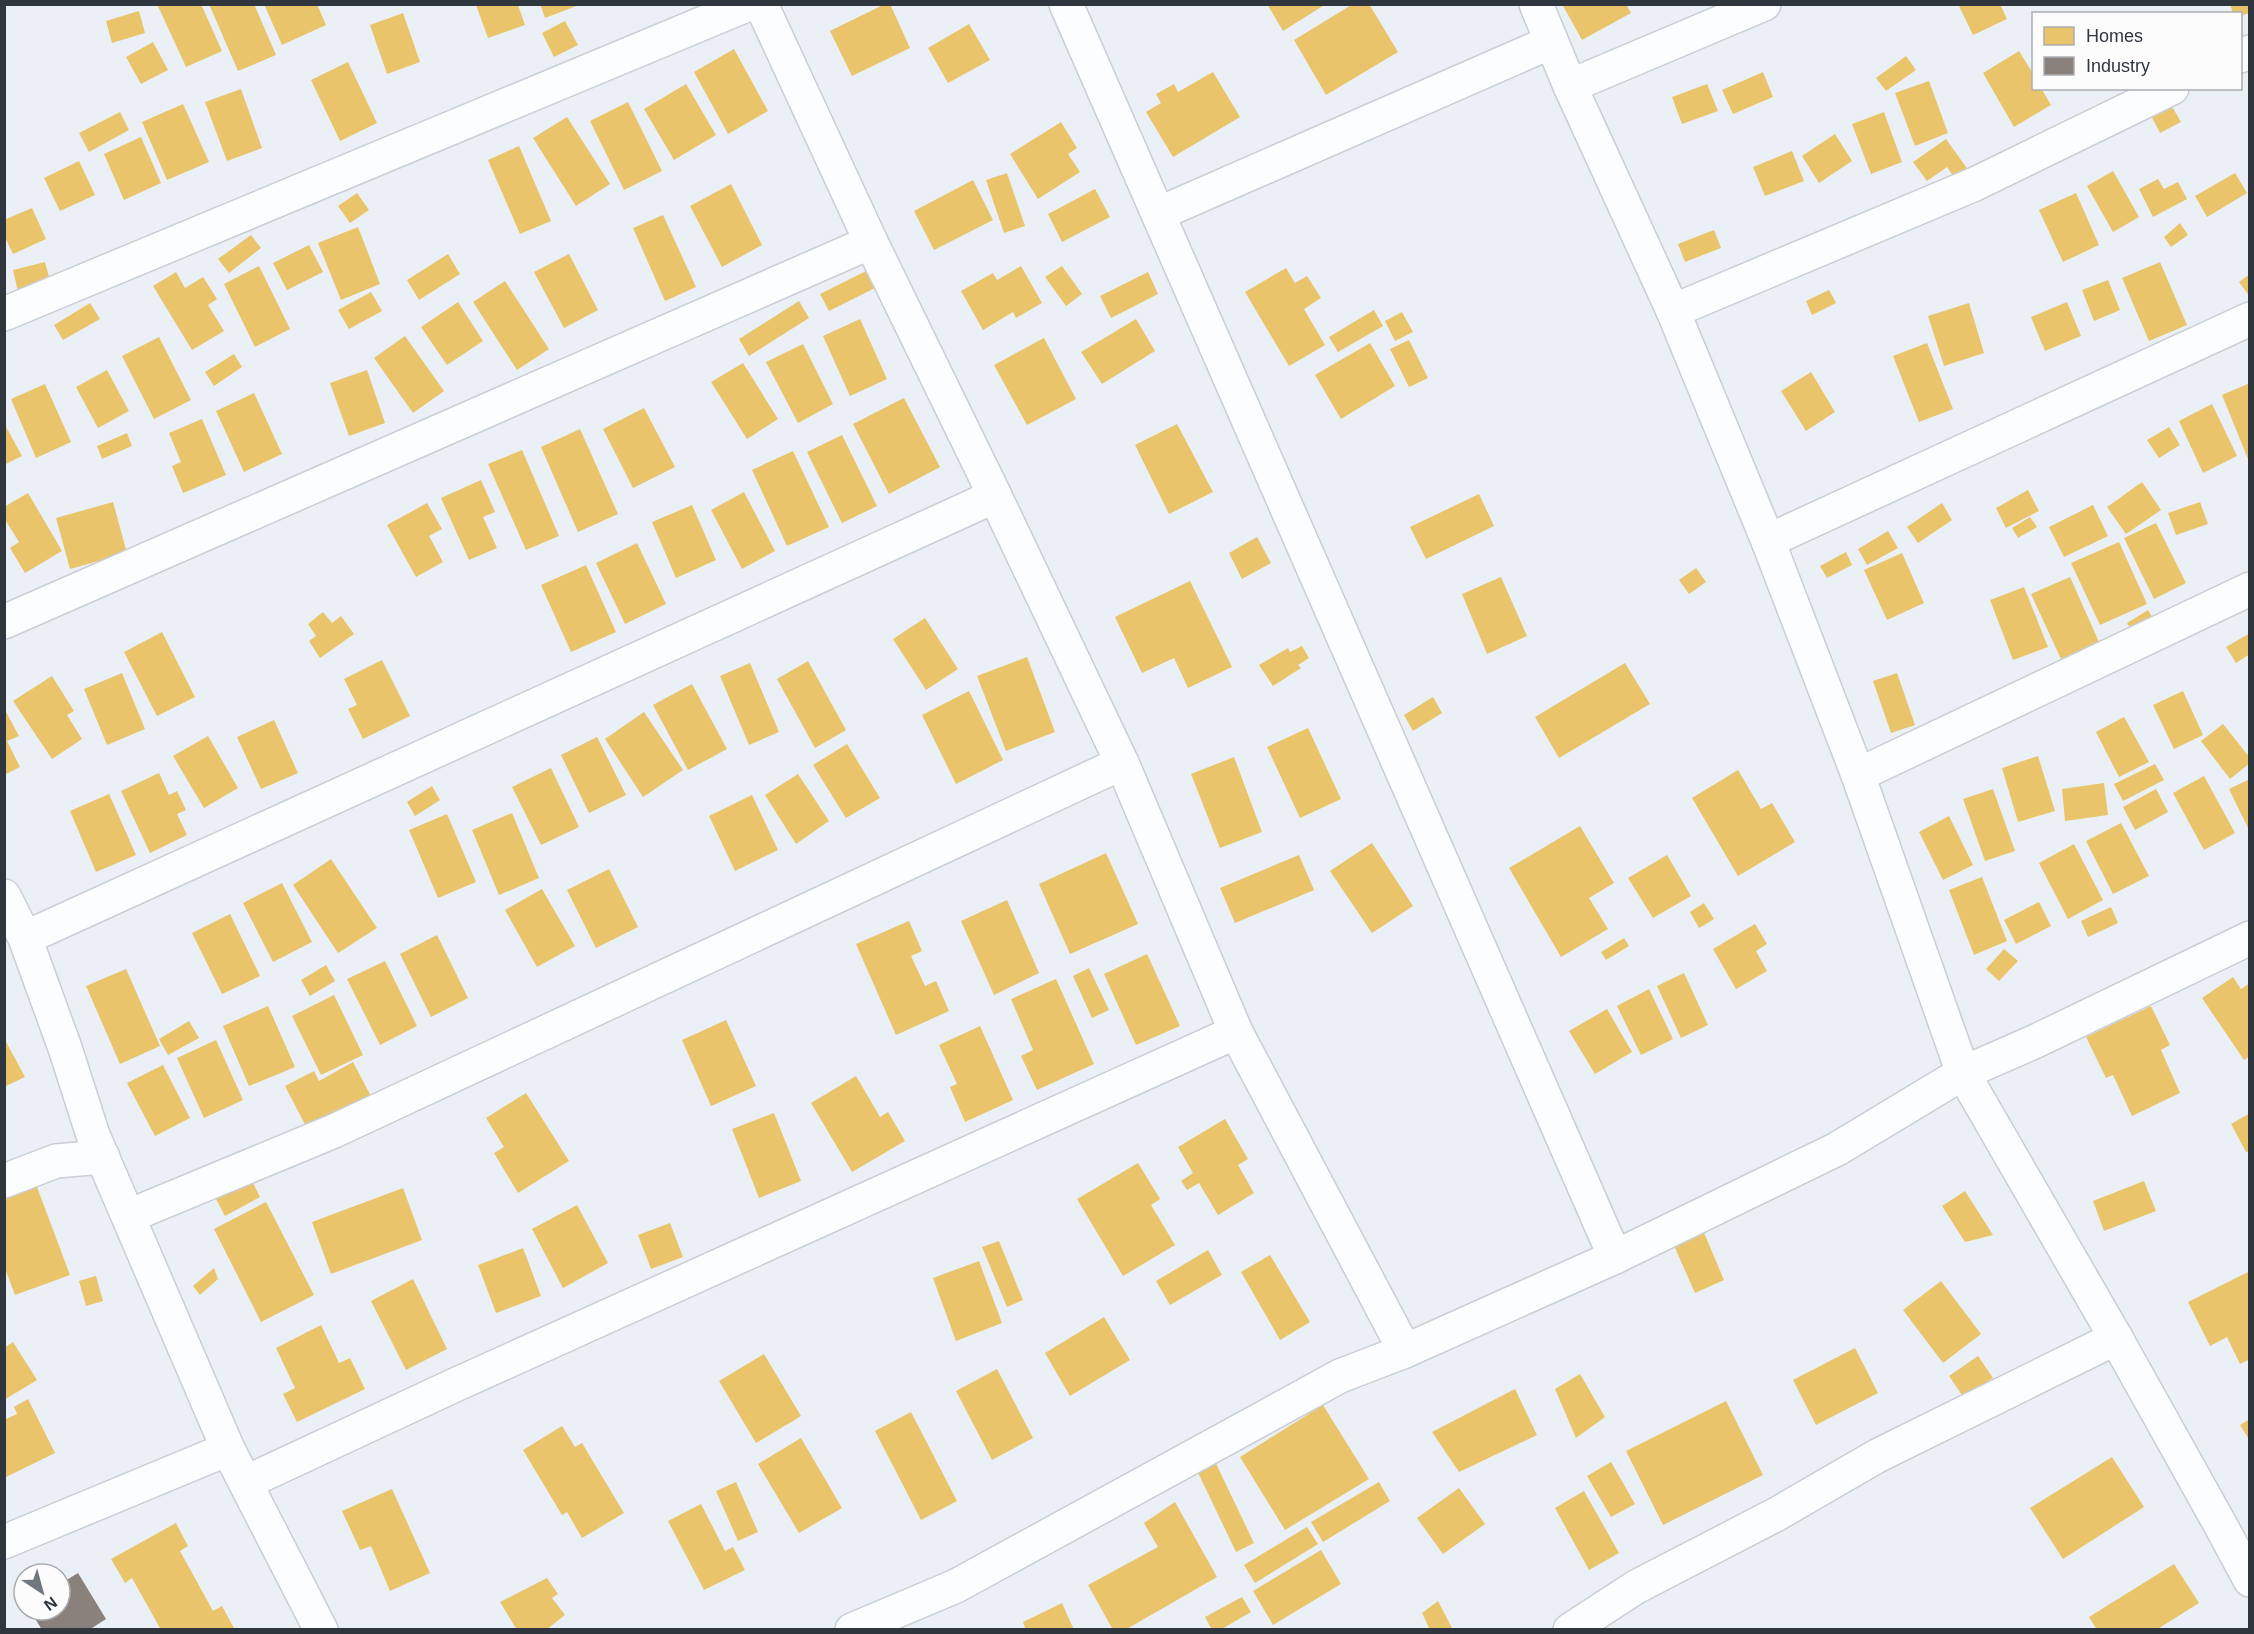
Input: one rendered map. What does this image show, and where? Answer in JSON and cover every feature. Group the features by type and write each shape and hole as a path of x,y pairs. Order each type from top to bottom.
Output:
{"street":[{"path":"4,314 749,4"},
{"path":"761,4 871,242 1122,763 1236,1032 1405,1351"},
{"path":"1066,4 1615,1257"},
{"path":"1536,4 1570,86 1673,311 1768,541 1858,775 1963,1073 2116,1338 2250,1580"},
{"path":"1570,86 1764,4"},
{"path":"1158,214 1551,42"},
{"path":"1673,311 1975,184 2168,90"},
{"path":"4,622 871,242"},
{"path":"1768,541 2250,319"},
{"path":"25,938 995,496"},
{"path":"1858,775 2250,589"},
{"path":"129,1216 334,1131 1122,763"},
{"path":"4,896 25,938 103,1157 228,1449 321,1629"},
{"path":"852,1629 956,1586 1340,1376 1405,1351 1615,1257 1837,1149 1963,1073 2036,1041 2250,938"},
{"path":"247,1482 455,1385 1236,1032"},
{"path":"4,1181 56,1161 103,1157"},
{"path":"1569,1629 1636,1587 1777,1514 1877,1456 2116,1338"},
{"path":"4,1542 228,1449"}],"building: Homes":[{"path":"157,4 201,4 222,51 186,67"},
{"path":"209,4 254,4 276,55 238,71"},
{"path":"264,4 317,4 326,25 282,45"},
{"path":"540,4 579,4 579,5 545,18"},
{"path":"885,4 890,4 910,48 852,76 830,31"},
{"path":"1267,4 1326,4 1283,31"},
{"path":"1353,4 1369,4 1398,52 1326,95 1294,40"},
{"path":"1562,4 1626,4 1631,13 1582,40"},
{"path":"1958,4 2000,4 2007,19 1973,35"},
{"path":"2230,4 2250,4 2250,13 2242,15 2242,12 2232,12"},
{"path":"476,5 518,5 525,25 488,38"},
{"path":"139,11 145,33 112,43 106,21"},
{"path":"403,13 420,62 387,74 370,25"},
{"path":"565,21 578,45 554,57 542,33"},
{"path":"969,24 990,60 948,83 928,48"},
{"path":"153,42 168,70 141,84 126,57"},
{"path":"734,49 768,111 728,134 694,72"},
{"path":"2019,51 2032,72 2032,90 2042,90 2051,105 2014,127 1983,73"},
{"path":"1906,56 1916,70 1886,91 1876,78"},
{"path":"348,62 377,123 340,141 311,80"},
{"path":"1213,72 1240,117 1173,157 1146,112 1161,103 1156,94 1174,84 1178,92"},
{"path":"1763,72 1773,97 1733,114 1722,90"},
{"path":"1929,81 1948,133 1915,146 1895,93"},
{"path":"686,84 716,135 674,160 644,109"},
{"path":"1707,84 1718,111 1682,124 1672,97"},
{"path":"241,89 262,148 227,161 205,102"},
{"path":"628,102 662,171 624,190 590,121"},
{"path":"2170,103 2181,122 2160,133 2150,114"},
{"path":"183,104 209,162 167,180 142,122"},
{"path":"120,112 129,130 89,152 79,133"},
{"path":"1884,112 1902,162 1871,174 1852,124"},
{"path":"567,117 610,184 576,206 533,138"},
{"path":"1061,122 1077,148 1068,154 1080,172 1038,199 1010,154"},
{"path":"1835,134 1852,161 1819,183 1802,156"},
{"path":"141,137 161,183 124,200 104,154"},
{"path":"1946,139 1971,174 1958,183 1947,167 1927,181 1913,162"},
{"path":"519,146 551,221 520,234 488,160"},
{"path":"1792,151 1804,181 1765,196 1753,167"},
{"path":"79,161 95,195 60,211 44,178"},
{"path":"2113,171 2139,217 2113,232 2087,186"},
{"path":"1007,173 1025,226 1004,233 986,180"},
{"path":"2235,173 2247,193 2207,217 2195,196"},
{"path":"2158,179 2164,189 2178,182 2187,199 2153,217 2139,189"},
{"path":"973,180 993,220 934,250 914,211"},
{"path":"731,184 762,245 722,267 690,206"},
{"path":"1095,189 1110,217 1062,242 1048,214"},
{"path":"357,193 369,210 350,223 338,206"},
{"path":"2076,193 2099,245 2063,262 2039,210"},
{"path":"32,208 46,239 13,254 4,235 4,220"},
{"path":"663,215 696,287 665,301 633,228"},
{"path":"2180,223 2188,235 2171,247 2164,237"},
{"path":"358,227 380,284 341,300 318,243"},
{"path":"1714,230 1721,248 1685,262 1678,244"},
{"path":"251,235 261,248 229,273 218,259"},
{"path":"309,245 323,272 287,290 273,263"},
{"path":"448,254 460,274 419,300 407,280"},
{"path":"569,254 598,310 564,328 534,272"},
{"path":"45,262 51,284 18,292 13,270"},
{"path":"2160,262 2187,325 2149,341 2122,278"},
{"path":"259,266 290,329 255,347 224,284"},
{"path":"1021,266 1042,303 1016,318 1013,312 983,330 961,291 993,273 997,280"},
{"path":"1062,266 1082,294 1066,306 1045,277"},
{"path":"1286,268 1295,283 1307,276 1321,298 1304,309 1325,345 1289,366 1245,292"},
{"path":"868,270 877,287 829,311 820,294"},
{"path":"176,272 185,288 203,277 217,299 208,305 224,331 192,350 153,286"},
{"path":"1148,272 1158,294 1111,318 1100,296"},
{"path":"2250,274 2250,297 2239,282"},
{"path":"2108,280 2120,310 2094,321 2082,290"},
{"path":"505,281 549,349 517,370 473,302"},
{"path":"1829,290 1836,303 1812,315 1806,301"},
{"path":"371,292 382,311 349,329 338,310"},
{"path":"799,301 809,318 749,356 739,339"},
{"path":"458,302 483,341 447,365 421,327"},
{"path":"2067,302 2081,336 2045,351 2031,317"},
{"path":"90,303 100,319 63,340 54,325"},
{"path":"1969,303 1984,353 1944,366 1928,316"},
{"path":"1374,310 1383,326 1338,352 1329,337"},
{"path":"1402,312 1413,332 1395,341 1385,321"},
{"path":"860,319 887,379 850,396 823,336"},
{"path":"1136,319 1155,351 1102,384 1081,352"},
{"path":"405,336 444,391 413,413 374,358"},
{"path":"159,337 191,400 154,419 122,356"},
{"path":"1044,338 1076,399 1027,425 994,365"},
{"path":"1409,340 1428,378 1409,387 1390,349"},
{"path":"1370,343 1395,386 1341,419 1315,375"},
{"path":"1927,343 1953,409 1919,422 1893,356"},
{"path":"803,344 833,404 798,423 766,362"},
{"path":"234,354 242,367 214,386 205,372"},
{"path":"743,363 778,419 747,439 711,382"},
{"path":"107,370 129,411 98,428 76,387"},
{"path":"367,370 385,423 349,436 330,383"},
{"path":"1811,372 1835,412 1806,431 1781,391"},
{"path":"2250,383 2250,458 2248,459 2222,395"},
{"path":"45,384 71,442 36,458 11,399"},
{"path":"254,393 282,454 244,472 216,411"},
{"path":"904,398 940,467 889,494 853,424"},
{"path":"2212,404 2237,456 2203,473 2179,421"},
{"path":"644,408 675,467 633,488 603,429"},
{"path":"202,419 226,475 183,493 172,466 181,462 169,433"},
{"path":"4,423 22,456 4,465"},
{"path":"1177,424 1213,492 1169,514 1135,445"},
{"path":"2169,427 2180,445 2159,458 2147,440"},
{"path":"580,429 618,514 578,532 541,447"},
{"path":"127,433 132,446 102,459 97,446"},
{"path":"842,435 877,506 842,523 807,452"},
{"path":"522,450 559,536 526,550 488,464"},
{"path":"793,451 829,527 787,546 752,470"},
{"path":"481,480 495,512 483,517 497,548 469,560 441,498"},
{"path":"2142,482 2161,510 2126,534 2107,507"},
{"path":"2028,490 2039,511 2006,528 1996,508"},
{"path":"744,492 775,551 742,569 711,510"},
{"path":"28,493 62,551 25,573 10,548 19,542 4,518 4,507"},
{"path":"1479,494 1494,526 1426,559 1410,527"},
{"path":"113,502 127,553 70,569 56,518"},
{"path":"2200,502 2208,524 2176,535 2168,513"},
{"path":"427,503 442,529 429,536 443,562 416,577 387,525"},
{"path":"1942,503 1952,520 1918,543 1907,527"},
{"path":"692,505 716,560 676,578 652,522"},
{"path":"2093,505 2108,536 2064,557 2049,527"},
{"path":"2030,517 2037,527 2018,538 2012,528"},
{"path":"2156,523 2186,583 2154,599 2124,538"},
{"path":"1888,531 1898,548 1867,565 1858,549"},
{"path":"1257,537 1271,563 1242,579 1229,553"},
{"path":"2119,542 2147,604 2100,625 2071,563"},
{"path":"637,543 666,604 625,624 596,563"},
{"path":"1846,552 1852,565 1827,578 1820,566"},
{"path":"1902,553 1924,603 1887,620 1864,570"},
{"path":"586,565 616,632 571,652 541,585"},
{"path":"1696,568 1706,582 1689,594 1679,580"},
{"path":"1501,577 1527,636 1487,654 1462,594"},
{"path":"2070,577 2099,642 2061,659 2031,594"},
{"path":"1190,581 1232,667 1188,688 1174,658 1142,673 1115,617"},
{"path":"2024,587 2048,647 2013,660 1990,600"},
{"path":"2148,610 2160,629 2139,642 2127,623"},
{"path":"323,612 332,623 341,616 354,634 320,658 309,641 316,636 308,624"},
{"path":"925,618 958,669 926,690 893,639"},
{"path":"162,632 195,697 157,716 124,652"},
{"path":"2250,633 2250,654 2236,663 2226,647"},
{"path":"1302,646 1309,658 1298,665 1301,668 1273,686 1259,665 1288,648 1290,652"},
{"path":"1027,657 1055,732 1006,751 977,676"},
{"path":"382,660 410,716 363,739 348,709 357,705 344,679"},
{"path":"808,661 846,730 815,748 777,679"},
{"path":"750,663 779,732 749,745 720,676"},
{"path":"1625,663 1650,704 1559,758 1535,717"},
{"path":"122,673 145,729 107,745 84,689"},
{"path":"1897,673 1915,725 1891,733 1873,681"},
{"path":"52,676 74,711 67,715 82,739 52,759 13,701"},
{"path":"692,684 727,749 688,770 653,705"},
{"path":"969,691 1003,760 956,784 922,715"},
{"path":"2183,691 2203,735 2174,749 2153,705"},
{"path":"1433,697 1442,713 1413,731 1404,715"},
{"path":"4,708 19,736 7,741 20,767 4,775"},
{"path":"644,712 683,770 643,797 605,739"},
{"path":"2124,717 2149,762 2119,777 2096,732"},
{"path":"274,720 298,773 261,789 237,737"},
{"path":"2223,724 2250,758 2250,763 2230,779 2201,741"},
{"path":"1308,728 1341,799 1300,818 1267,747"},
{"path":"208,736 238,788 204,808 173,756"},
{"path":"597,737 626,795 589,813 561,755"},
{"path":"847,744 880,798 846,818 813,765"},
{"path":"2038,756 2055,811 2018,822 2002,768"},
{"path":"1234,757 1262,832 1220,848 1191,774"},
{"path":"2155,764 2164,780 2123,801 2114,784"},
{"path":"551,768 579,827 541,845 512,787"},
{"path":"1738,770 1761,809 1772,803 1795,842 1738,876 1692,798"},
{"path":"159,773 169,795 177,791 186,810 177,814 187,835 150,853 121,791"},
{"path":"798,774 829,821 796,844 765,795"},
{"path":"2204,776 2235,833 2204,850 2173,793"},
{"path":"2250,779 2250,832 2229,789"},
{"path":"2104,783 2108,815 2065,821 2062,789"},
{"path":"432,786 440,800 415,816 407,802"},
{"path":"1993,789 2015,851 1985,861 1963,799"},
{"path":"2156,789 2168,812 2135,830 2123,807"},
{"path":"109,794 136,855 96,872 70,811"},
{"path":"752,795 778,850 735,871 709,816"},
{"path":"512,813 539,878 499,895 472,830"},
{"path":"447,814 476,882 438,898 409,830"},
{"path":"1949,816 1973,865 1943,880 1919,832"},
{"path":"2121,823 2149,876 2113,894 2086,841"},
{"path":"1580,826 1614,883 1589,898 1608,929 1561,957 1509,868"},
{"path":"1372,843 1413,906 1372,933 1330,871"},
{"path":"2074,844 2103,900 2068,919 2039,863"},
{"path":"1106,853 1138,924 1070,954 1039,884"},
{"path":"1299,855 1314,890 1235,923 1220,888"},
{"path":"1667,855 1691,896 1653,918 1628,878"},
{"path":"331,859 377,928 338,953 293,885"},
{"path":"609,869 638,927 596,948 567,890"},
{"path":"1982,877 2007,941 1974,955 1949,890"},
{"path":"282,883 312,942 273,962 243,903"},
{"path":"542,889 575,946 537,967 505,910"},
{"path":"1007,900 1039,973 994,995 961,921"},
{"path":"2039,902 2051,926 2016,944 2004,920"},
{"path":"1704,903 1714,919 1699,928 1690,912"},
{"path":"2111,907 2118,923 2088,937 2081,921"},
{"path":"230,914 260,976 222,994 192,933"},
{"path":"909,921 922,951 911,956 925,986 936,981 949,1011 896,1035 856,944"},
{"path":"1755,924 1767,944 1756,951 1767,971 1736,989 1713,949"},
{"path":"437,935 468,998 431,1017 400,954"},
{"path":"1624,938 1629,946 1606,960 1601,952"},
{"path":"2004,949 2018,961 1999,981 1986,969"},
{"path":"1147,954 1180,1026 1136,1045 1104,974"},
{"path":"385,961 417,1026 380,1045 347,979"},
{"path":"326,965 335,981 310,996 301,980"},
{"path":"1089,968 1109,1010 1092,1018 1073,976"},
{"path":"126,969 160,1046 120,1064 86,986"},
{"path":"1684,973 1708,1025 1681,1038 1657,986"},
{"path":"2233,977 2241,989 2250,983 2250,1056 2244,1060 2202,998"},
{"path":"1056,979 1094,1064 1037,1090 1021,1056 1033,1050 1011,999"},
{"path":"1649,989 1673,1039 1641,1055 1617,1006"},
{"path":"334,995 363,1055 321,1075 292,1016"},
{"path":"268,1006 295,1067 249,1086 223,1026"},
{"path":"2151,1006 2170,1045 2161,1050 2180,1093 2132,1116 2113,1075 2106,1078 2086,1037"},
{"path":"1607,1009 1632,1052 1595,1074 1569,1031"},
{"path":"726,1020 756,1086 711,1106 682,1040"},
{"path":"189,1021 199,1038 168,1055 159,1039"},
{"path":"980,1026 1013,1100 965,1122 950,1087 957,1084 939,1045"},
{"path":"4,1038 25,1077 4,1087"},
{"path":"216,1040 243,1100 204,1118 177,1058"},
{"path":"353,1062 374,1102 311,1136 285,1086 314,1071 319,1081"},
{"path":"163,1065 190,1118 155,1136 127,1083"},
{"path":"856,1076 880,1117 888,1112 905,1141 852,1172 811,1103"},
{"path":"526,1093 569,1161 518,1193 494,1153 504,1147 486,1118"},
{"path":"774,1113 801,1181 759,1198 732,1129"},
{"path":"2250,1113 2250,1151 2246,1152 2231,1124"},
{"path":"1225,1119 1248,1159 1238,1165 1254,1193 1218,1215 1199,1183 1187,1190 1181,1181 1193,1173 1178,1147"},
{"path":"1138,1163 1160,1199 1151,1205 1175,1245 1123,1276 1077,1199"},
{"path":"252,1181 260,1197 225,1216 216,1199"},
{"path":"2144,1181 2156,1211 2104,1231 2093,1201"},
{"path":"37,1187 70,1275 15,1295 4,1266 4,1200"},
{"path":"403,1188 422,1240 331,1274 312,1222"},
{"path":"1965,1191 1993,1235 1965,1242 1942,1206"},
{"path":"266,1202 314,1295 261,1322 214,1229"},
{"path":"577,1205 608,1263 563,1288 532,1229"},
{"path":"670,1223 683,1257 651,1269 638,1235"},
{"path":"1702,1228 1724,1280 1695,1293 1672,1241"},
{"path":"999,1241 1023,1300 1007,1307 982,1247"},
{"path":"523,1248 541,1296 496,1313 478,1265"},
{"path":"1208,1250 1222,1275 1170,1305 1156,1281"},
{"path":"1270,1255 1310,1322 1280,1340 1241,1272"},
{"path":"979,1261 1002,1323 956,1341 933,1278"},
{"path":"214,1268 218,1279 200,1295 193,1286"},
{"path":"2250,1271 2250,1359 2240,1364 2227,1337 2210,1346 2188,1302"},
{"path":"96,1276 103,1301 86,1306 79,1281"},
{"path":"413,1279 447,1349 406,1370 371,1301"},
{"path":"1941,1281 1981,1334 1943,1363 1903,1310"},
{"path":"1104,1317 1130,1360 1070,1396 1045,1353"},
{"path":"321,1325 339,1363 350,1358 365,1389 297,1422 283,1394 295,1388 276,1348"},
{"path":"13,1342 37,1380 4,1400 4,1348"},
{"path":"1855,1348 1878,1393 1816,1425 1793,1380"},
{"path":"764,1354 801,1416 756,1443 719,1381"},
{"path":"1978,1356 1993,1378 1964,1398 1949,1376"},
{"path":"997,1369 1033,1438 992,1460 956,1391"},
{"path":"1580,1374 1605,1417 1576,1438 1555,1389"},
{"path":"1515,1389 1537,1435 1459,1472 1432,1432"},
{"path":"28,1399 55,1453 4,1478 4,1420 17,1414 14,1407"},
{"path":"1726,1401 1763,1475 1663,1525 1626,1451"},
{"path":"1323,1405 1369,1479 1285,1530 1240,1457"},
{"path":"911,1412 957,1501 921,1520 875,1431"},
{"path":"2250,1419 2250,1441 2240,1425"},
{"path":"562,1426 575,1447 582,1443 624,1513 582,1538 567,1512 562,1515 523,1450"},
{"path":"801,1438 842,1508 799,1533 758,1464"},
{"path":"1209,1449 1254,1543 1236,1552 1191,1458"},
{"path":"2112,1457 2144,1507 2063,1559 2030,1508"},
{"path":"1611,1462 1635,1504 1611,1517 1587,1476"},
{"path":"736,1482 758,1532 738,1541 716,1491"},
{"path":"1379,1482 1390,1501 1323,1542 1311,1522"},
{"path":"1459,1488 1485,1524 1443,1554 1417,1518"},
{"path":"392,1489 430,1573 390,1591 371,1546 360,1550 342,1511"},
{"path":"1584,1491 1619,1553 1589,1570 1555,1508"},
{"path":"1175,1502 1217,1577 1125,1630 1113,1630 1088,1585 1158,1547 1144,1523"},
{"path":"701,1504 725,1551 733,1547 745,1570 704,1590 668,1521"},
{"path":"176,1523 188,1546 180,1551 213,1611 222,1606 235,1630 161,1630 132,1578 125,1583 111,1559"},
{"path":"1307,1527 1318,1544 1255,1583 1244,1565"},
{"path":"1321,1550 1341,1584 1273,1625 1253,1591"},
{"path":"2174,1564 2199,1603 2156,1630 2097,1630 2089,1617"},
{"path":"547,1578 558,1594 552,1598 565,1615 546,1630 517,1630 500,1602"},
{"path":"1242,1597 1251,1612 1220,1630 1212,1630 1205,1617"},
{"path":"1438,1601 1453,1630 1430,1630 1422,1613"},
{"path":"1062,1603 1074,1630 1026,1630 1023,1622"}],"building: Industry":[{"path":"78,1573 106,1619 89,1630 42,1630 37,1622 72,1622 72,1577"}]}
